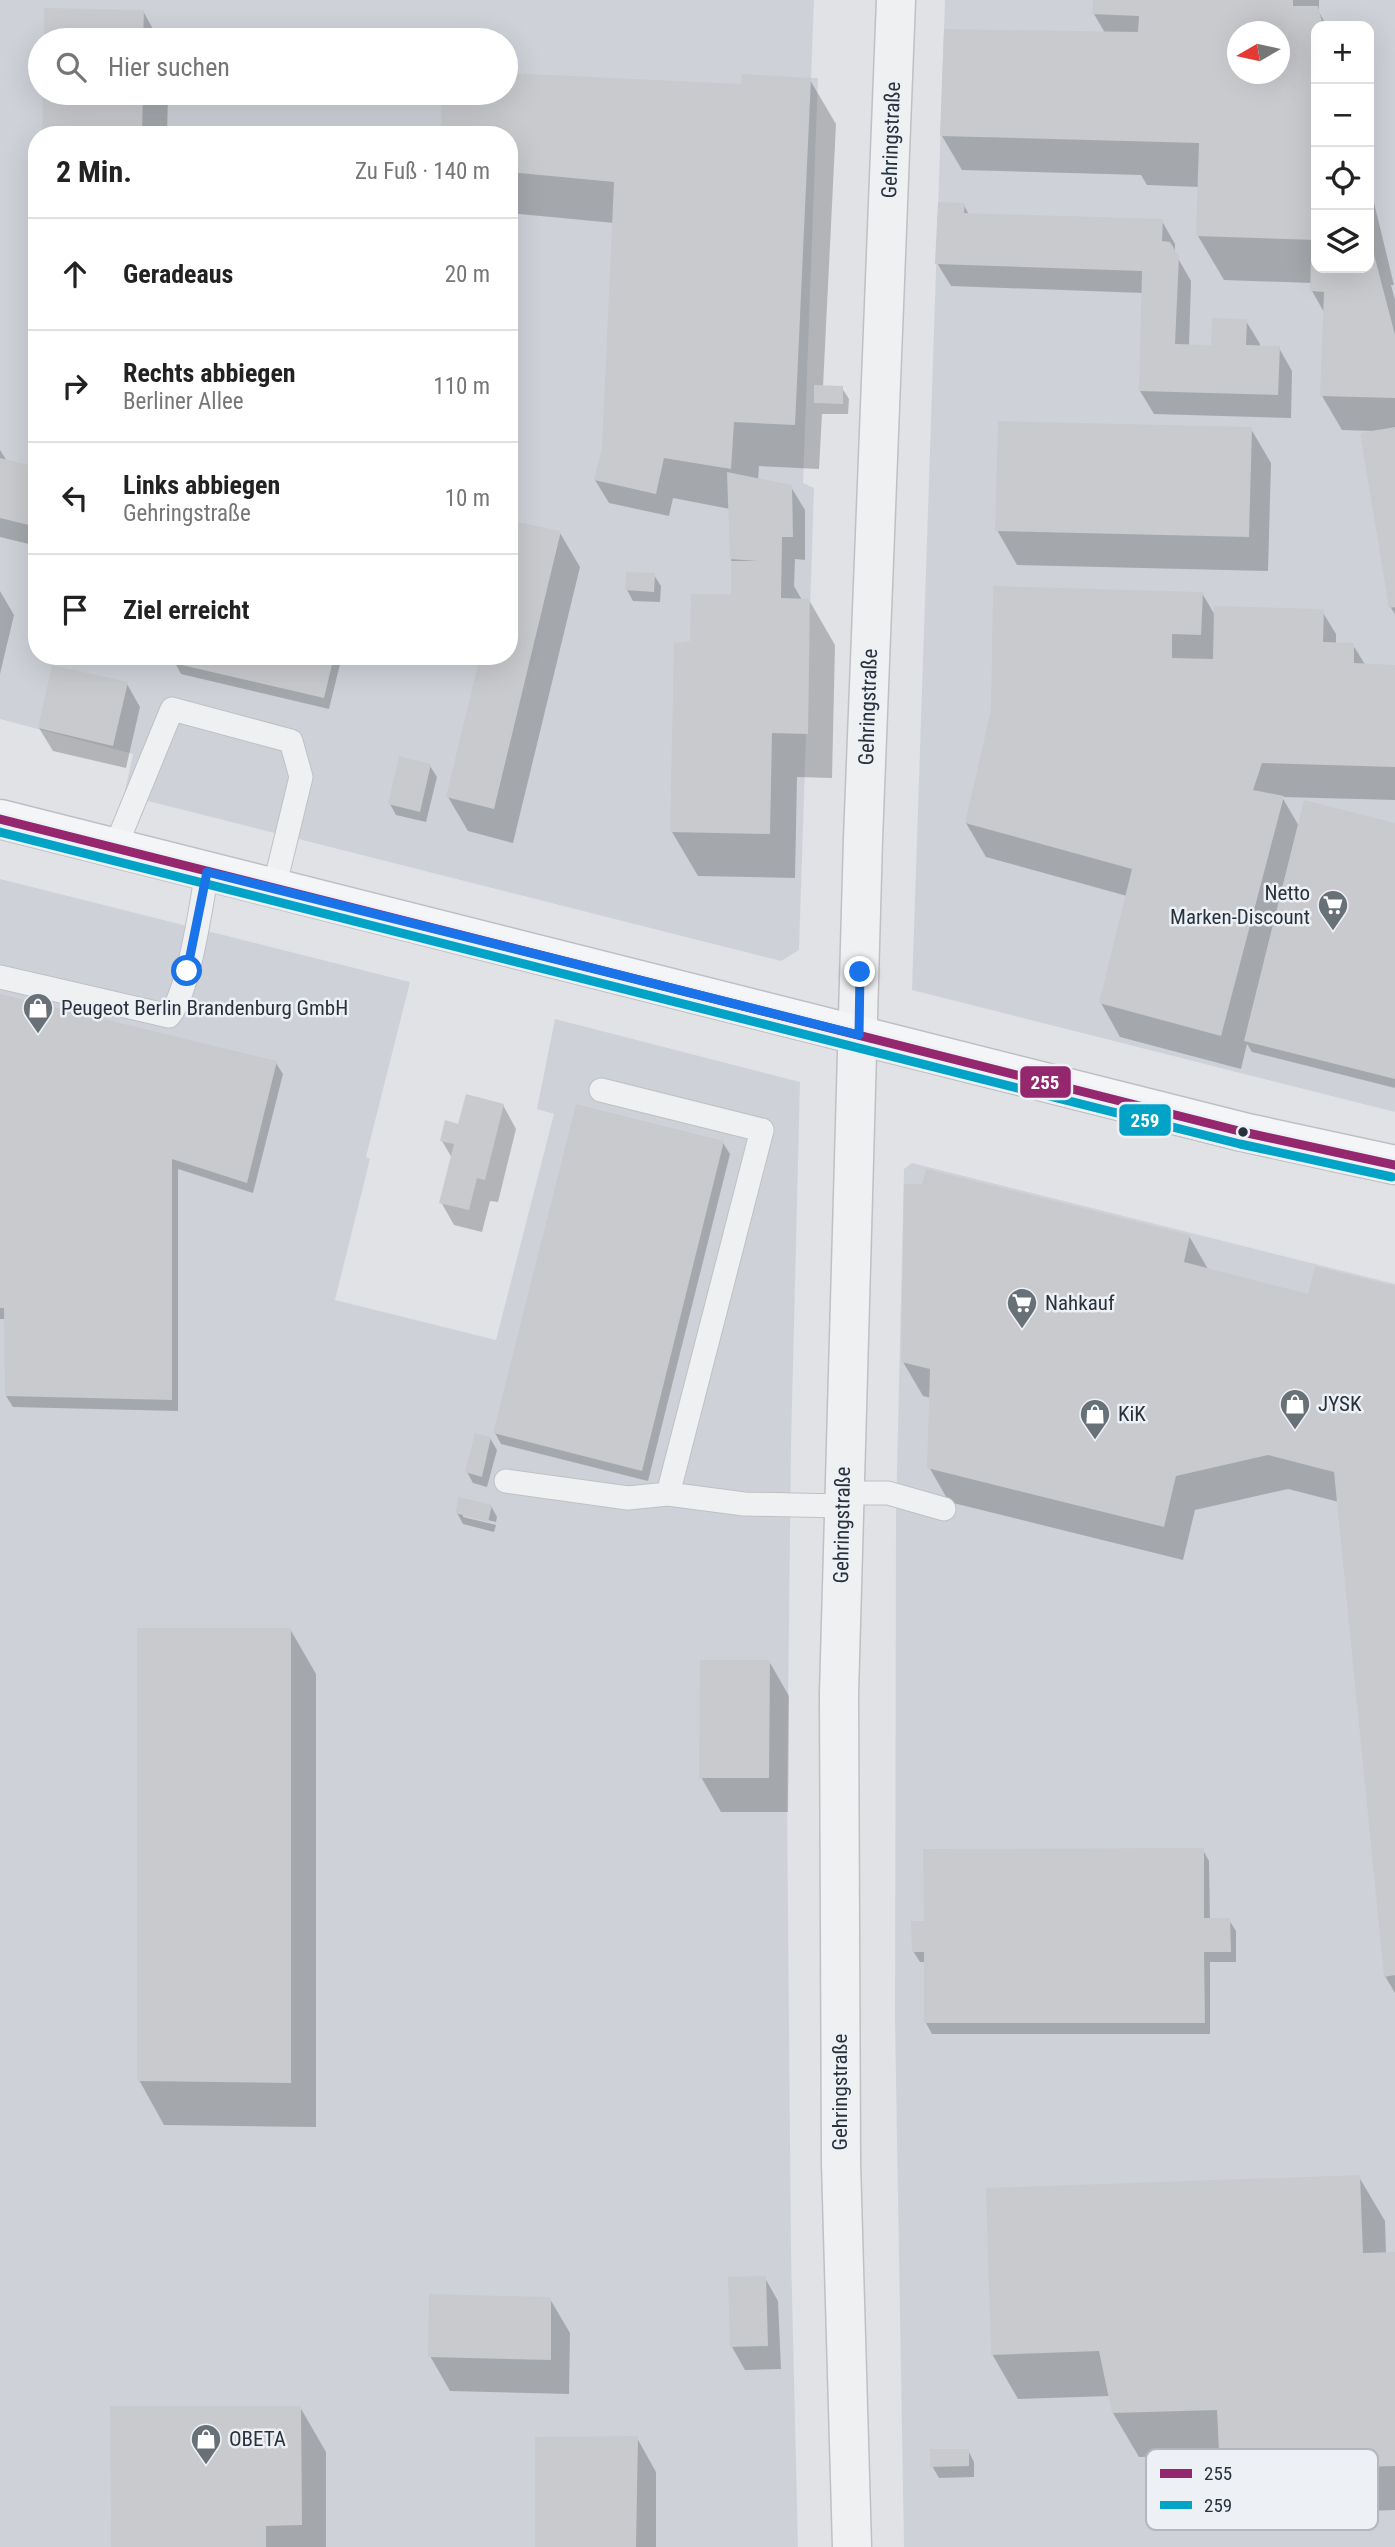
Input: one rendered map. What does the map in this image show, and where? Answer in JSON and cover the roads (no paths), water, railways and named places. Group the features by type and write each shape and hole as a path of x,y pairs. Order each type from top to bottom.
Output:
{"main road":[{"path":"0,819 1243,1132 1395,1165"}],"street":[{"name":"Gehringstraße","path":"852,2547 841,2137 839,1694 865,784 896,0"}],"lane":[{"path":"116,848 172,709 291,741 301,777 274,888"},
{"path":"0,977 169,1016 177,1006 187,971 207,872"},
{"path":"601,1090 762,1130 668,1494"},
{"path":"506,1481 628,1498 668,1494 744,1504 843,1499 888,1493 944,1509"}],"place":[{"name":"Netto Marken-Discount","path":"1333,932"},
{"name":"Peugeot Berlin Brandenburg GmbH","path":"38,1035"},
{"name":"Nahkauf","path":"1022,1330"},
{"name":"JYSK","path":"1295,1431"},
{"name":"KiK","path":"1095,1441"},
{"name":"OBETA","path":"206,2466"}]}
